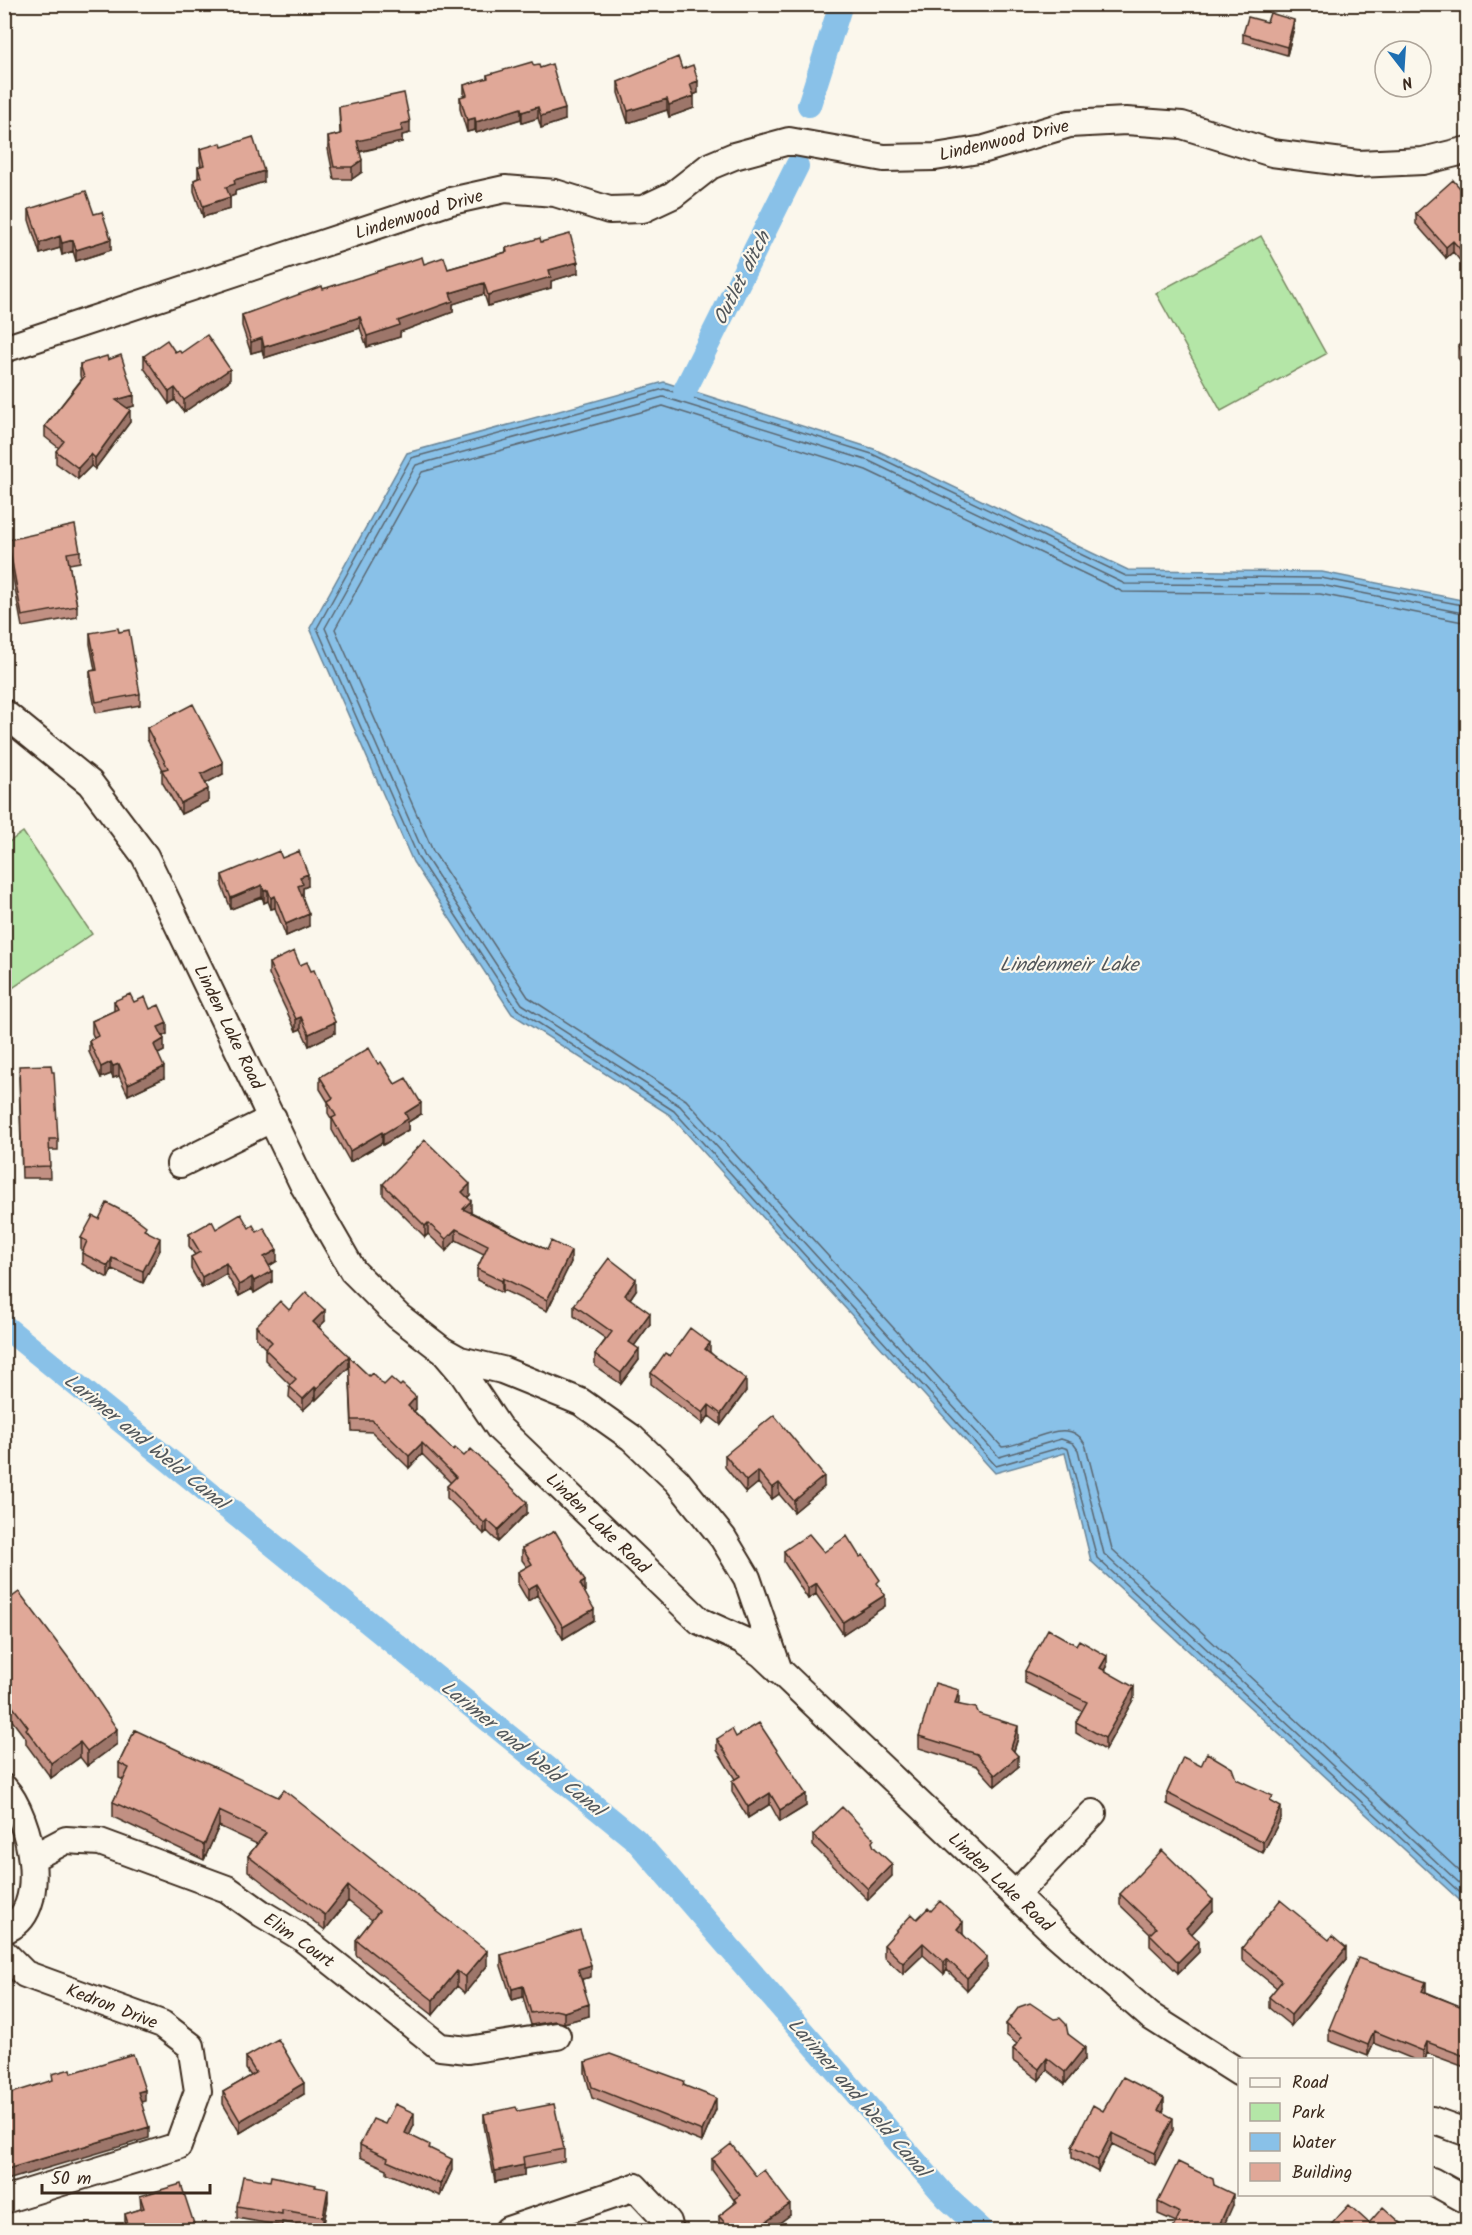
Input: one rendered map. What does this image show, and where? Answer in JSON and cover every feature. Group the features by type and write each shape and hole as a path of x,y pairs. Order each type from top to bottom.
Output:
{"street":[{"name":"Lindenwood Drive","path":"4,349 451,201 505,189 555,193 609,210 643,208 673,195 710,166 734,156 789,141 884,158 935,157 985,148 1069,124 1126,121 1182,125 1272,153 1358,165 1424,161 1467,150"},
{"name":"Linden Lake Road","path":"4,713 90,783 145,856 304,1186 353,1271 398,1316 442,1350 460,1360 502,1370 580,1402 632,1438 678,1481 723,1538 747,1578 779,1671"},
{"path":"180,1164 273,1118"},
{"name":"Linden Lake Road","path":"442,1350 463,1374 499,1428 700,1621 742,1640 762,1654 1015,1895 1150,2016 1238,2072"},
{"path":"4,1788 11,1794 31,1841 34,1875 26,1909 12,1927 4,1930"},
{"path":"1015,1895 1093,1813"},
{"name":"Elim Court","path":"32,1858 66,1840 100,1842 227,1888 261,1913 301,1937 440,2047 468,2050 557,2036"},
{"name":"Kedron Drive","path":"4,1953 25,1974 162,2024 191,2046 198,2091 178,2146 4,2200"},
{"path":"1433,2121 1467,2133"},
{"path":"1433,2182 1467,2201"},
{"path":"508,2230 635,2187 668,2222 670,2230"}],"green space":[{"path":"1261,236 1326,354 1221,411 1156,293"},
{"path":"23,832 92,934 5,993 5,845"}],"water":[{"name":"Lindenmeir Lake","path":"664,382 874,449 1128,570 1322,572 1467,601 1467,1907 1091,1561 1065,1453 995,1473 670,1115 512,1014 413,862 310,628 407,453"}],"building":[{"path":"1270,13 1294,20 1287,47 1243,34 1248,17 1267,22"},
{"path":"678,57 682,69 693,65 698,81 690,84 694,96 669,105 667,99 628,111 618,82"},
{"path":"532,62 534,66 539,65 540,68 552,64 565,109 541,116 538,107 522,112 521,108 476,122 475,118 467,120 460,97 467,95 464,85 488,78 487,75"},
{"path":"404,93 410,122 401,124 402,131 357,141 362,160 352,167 334,167 328,137 341,134 339,107"},
{"path":"253,137 264,171 234,180 235,184 226,187 230,197 203,206 194,180 201,177 198,167 204,165 200,149 221,143 222,147"},
{"path":"1453,180 1467,196 1467,257 1453,241 1446,247 1416,213"},
{"path":"86,191 94,214 102,212 111,239 76,250 73,240 62,243 60,236 40,243 29,209"},
{"path":"570,234 578,262 549,270 551,277 488,295 484,283 450,293 453,301 398,321 400,325 367,336 360,317 264,347 262,338 251,342 242,315 322,286 323,289 422,257 424,264 444,257 448,269 507,252 506,248 540,238 541,242"},
{"path":"207,335 230,369 184,400 175,388 169,392 144,356 167,340 175,352 179,350 181,353"},
{"path":"1467,338 1467,357 1458,346"},
{"path":"121,355 134,395 116,400 130,410 95,458 91,454 78,468 56,451 64,441 45,426 84,377 80,364 107,356 108,360"},
{"path":"75,525 80,551 67,553 77,606 22,616 8,540"},
{"path":"118,628 119,632 129,630 140,694 96,702 90,671 97,670 90,633"},
{"path":"193,704 223,763 201,774 208,789 181,803 162,770 168,768 147,728"},
{"path":"279,851 282,858 299,851 308,874 300,877 303,884 298,886 309,914 286,924 275,896 271,898 268,890 264,891 262,885 231,898 222,875"},
{"path":"294,951 300,965 307,962 311,971 314,970 335,1022 309,1034 301,1017 296,1019 269,963"},
{"path":"130,994 134,1002 145,997 150,1009 159,1005 167,1023 158,1027 164,1039 154,1045 164,1067 128,1084 119,1064 113,1066 111,1062 101,1067 89,1041 98,1036 92,1021 118,1009 114,1001"},
{"path":"369,1048 378,1064 381,1062 395,1084 406,1078 421,1103 405,1113 408,1119 350,1151 332,1118 336,1116 328,1101 333,1098 320,1077"},
{"path":"51,1065 52,1072 54,1072 58,1139 49,1139 50,1166 22,1167 19,1066"},
{"path":"425,1140 470,1184 462,1192 471,1201 463,1209 547,1250 551,1241 571,1251 547,1300 503,1278 502,1281 477,1269 488,1245 456,1229 446,1239 428,1223 425,1226 383,1184"},
{"path":"107,1203 134,1217 146,1226 144,1230 160,1238 143,1271 112,1258 108,1266 82,1253 87,1241 81,1238 93,1216 99,1219"},
{"path":"241,1214 249,1228 253,1225 257,1232 264,1228 277,1250 264,1257 272,1271 254,1281 252,1277 239,1285 226,1263 202,1277 191,1257 200,1252 189,1234 212,1221 216,1229"},
{"path":"609,1258 636,1279 625,1295 650,1313 629,1342 639,1349 621,1373 595,1354 612,1332 574,1305"},
{"path":"306,1292 325,1310 313,1322 349,1356 303,1399 289,1386 296,1379 265,1349 272,1342 256,1326 280,1301 289,1310"},
{"path":"690,1328 710,1343 705,1349 746,1379 721,1414 709,1405 703,1413 651,1373 665,1353 670,1356"},
{"path":"349,1357 369,1376 372,1373 384,1385 391,1378 400,1386 402,1384 416,1397 408,1406 453,1450 455,1448 464,1456 471,1449 527,1502 498,1530 487,1520 484,1523 447,1486 456,1477 422,1443 409,1456 372,1420 352,1420"},
{"path":"774,1415 824,1476 794,1501 779,1483 772,1488 758,1471 746,1481 725,1455"},
{"path":"555,1531 585,1581 580,1584 594,1609 563,1627 537,1584 528,1589 518,1572 532,1564 522,1548"},
{"path":"809,1534 824,1552 847,1536 860,1557 863,1555 880,1580 877,1583 885,1595 843,1622 816,1583 808,1588 784,1551"},
{"path":"19,1592 73,1664 117,1729 87,1751 80,1742 51,1763 4,1695 4,1603"},
{"path":"1048,1629 1076,1645 1079,1640 1107,1656 1100,1668 1134,1687 1105,1738 1076,1722 1087,1702 1025,1671"},
{"path":"935,1683 959,1690 955,1704 976,1708 979,1714 1018,1726 1011,1748 1018,1756 995,1775 977,1754 919,1736"},
{"path":"759,1723 806,1794 780,1810 770,1793 748,1807 732,1781 740,1776 717,1739 732,1729 736,1737"},
{"path":"135,1730 278,1797 284,1790 487,1951 465,1977 457,1971 433,2000 356,1940 379,1911 348,1886 325,1915 248,1856 266,1833 219,1811 204,1845 113,1802 129,1768 119,1763"},
{"path":"1207,1753 1232,1768 1236,1779 1273,1796 1270,1801 1281,1807 1263,1842 1167,1793 1183,1757 1201,1766"},
{"path":"842,1807 874,1839 872,1842 874,1847 892,1864 868,1889 813,1835"},
{"path":"1162,1850 1213,1900 1186,1928 1199,1941 1178,1962 1150,1934 1156,1928 1120,1894"},
{"path":"1280,1900 1329,1940 1332,1936 1346,1948 1291,2015 1269,1997 1282,1981 1242,1948"},
{"path":"940,1901 963,1922 957,1929 987,1957 967,1978 947,1959 944,1962 923,1943 903,1963 884,1945 912,1914 917,1919 928,1908 931,1911"},
{"path":"580,1930 591,1965 578,1969 589,2004 564,2012 555,2010 531,2013 523,1986 512,1989 501,1955"},
{"path":"1358,1958 1426,1982 1422,1991 1467,2009 1467,2057 1427,2042 1423,2051 1374,2031 1368,2045 1329,2029"},
{"path":"1030,2003 1054,2019 1060,2018 1066,2024 1068,2034 1085,2047 1065,2072 1047,2058 1039,2069 1013,2049 1022,2037 1006,2024 1019,2007"},
{"path":"278,2039 304,2083 240,2121 223,2092 256,2073 246,2057"},
{"path":"133,2054 145,2090 138,2092 149,2127 4,2170 4,2091 11,2089 12,2093 53,2080 52,2074 71,2069 72,2073"},
{"path":"610,2054 684,2081 683,2085 716,2098 702,2131 592,2087 585,2062"},
{"path":"1123,2077 1164,2098 1158,2110 1173,2118 1155,2153 1112,2133 1098,2160 1072,2147 1093,2105 1103,2111"},
{"path":"395,2104 414,2113 405,2133 452,2159 440,2184 387,2161 388,2158 360,2145 373,2119 385,2124"},
{"path":"554,2104 564,2149 523,2157 524,2165 495,2171 484,2114 516,2107 518,2111"},
{"path":"731,2144 756,2176 764,2170 790,2204 755,2230 731,2230 719,2216 737,2202 734,2199 740,2195 712,2159"},
{"path":"1178,2162 1213,2179 1214,2185 1233,2194 1217,2230 1172,2230 1180,2213 1158,2202"},
{"path":"243,2176 270,2181 271,2176 328,2189 323,2217 282,2210 282,2214 237,2206"},
{"path":"181,2184 196,2230 130,2230 125,2214 144,2208 140,2196"},
{"path":"1349,2205 1369,2223 1383,2207 1409,2230 1327,2229"}],"waterway":[{"name":"Outlet ditch","path":"809,105 841,4"},
{"name":"Outlet ditch","path":"685,390 797,166"},
{"name":"Larimer and Weld Canal","path":"4,1326 636,1840 947,2198 982,2230"}]}
